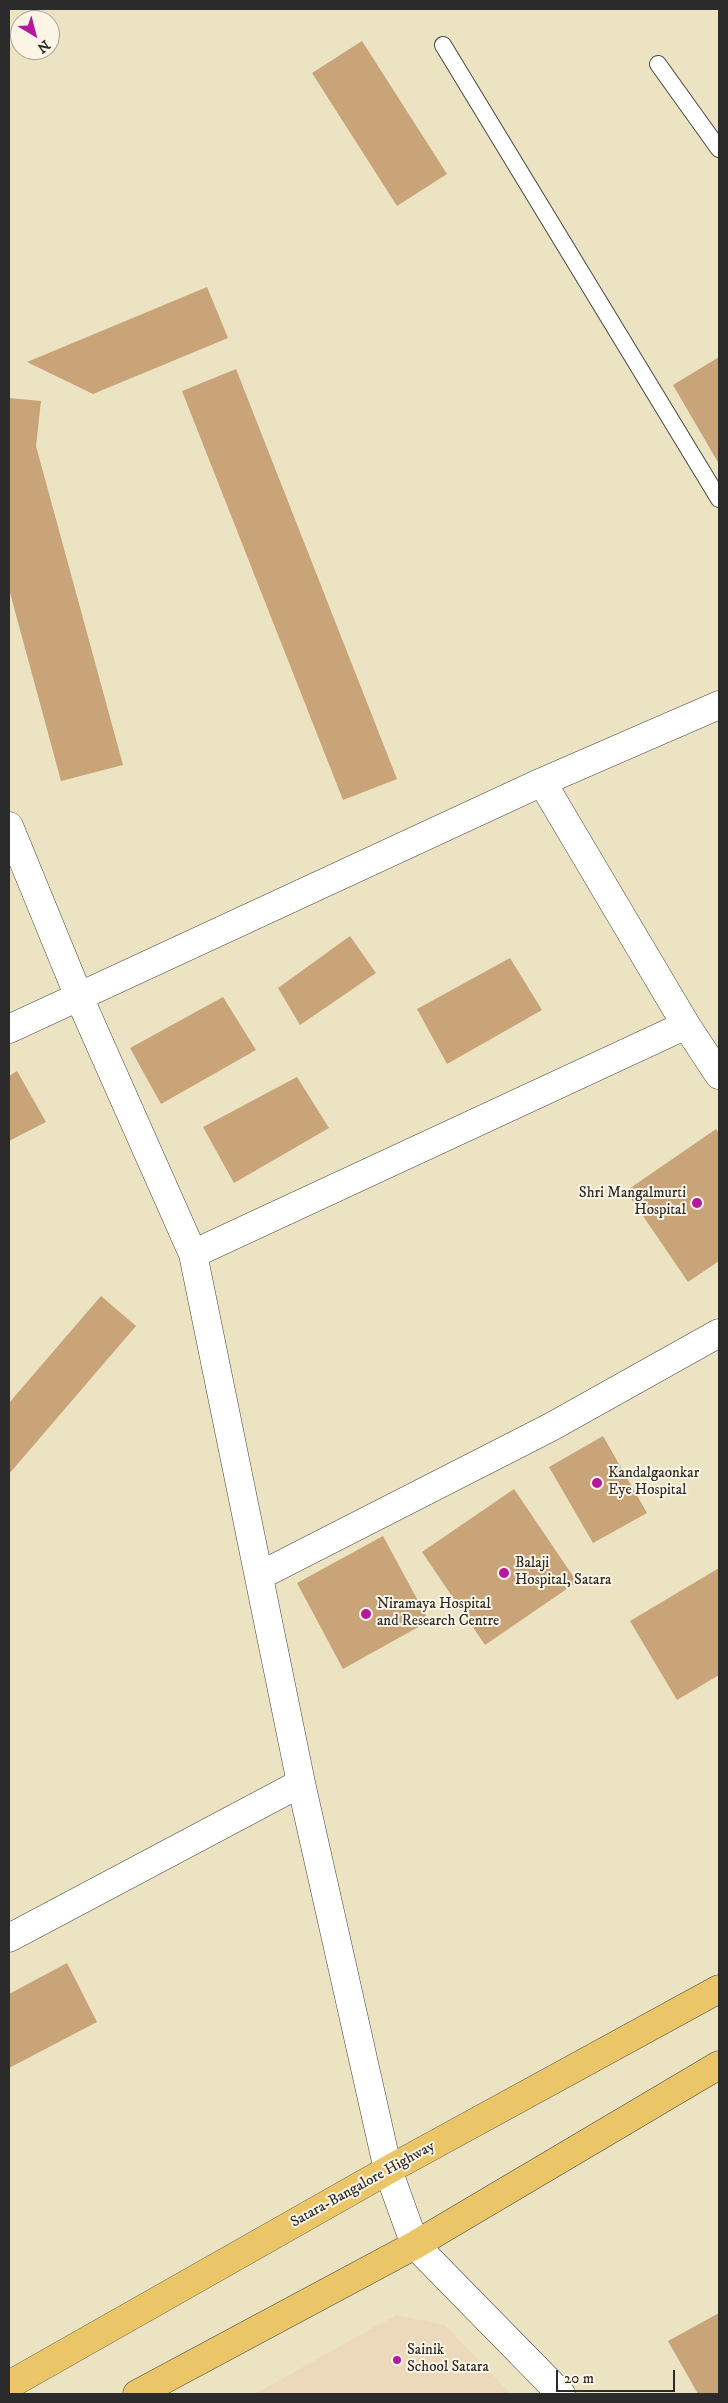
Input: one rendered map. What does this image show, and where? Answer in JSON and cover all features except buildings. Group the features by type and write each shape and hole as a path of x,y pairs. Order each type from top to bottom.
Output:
{"main road":[{"name":"Satara-Bangalore Highway","path":"9,2385 388,2170 719,1990"},
{"path":"137,2394 415,2245 719,2065"}],"street":[{"path":"9,1029 542,782 719,705"},
{"path":"542,782 686,1025 719,1075"},
{"path":"9,826 79,997 192,1254 301,1783 388,2170 415,2245 562,2394"},
{"path":"192,1254 686,1025"},
{"path":"259,1576 551,1427 719,1333"},
{"path":"9,1938 301,1783"}],"lane":[{"path":"443,45 719,499"},
{"path":"658,64 719,149"}],"shaded area":[{"name":"Sainik School Satara","path":"396,2315 445,2325 511,2394 255,2394"}],"place":[{"name":"Shri Mangalmurti Hospital","path":"697,1203"},
{"name":"Kandalgaonkar Eye Hospital","path":"597,1483"},
{"name":"Balaji Hospital, Satara","path":"504,1573"},
{"name":"Niramaya Hospital and Research Centre","path":"366,1614"},
{"name":"Sainik School Satara","path":"397,2360"}]}
